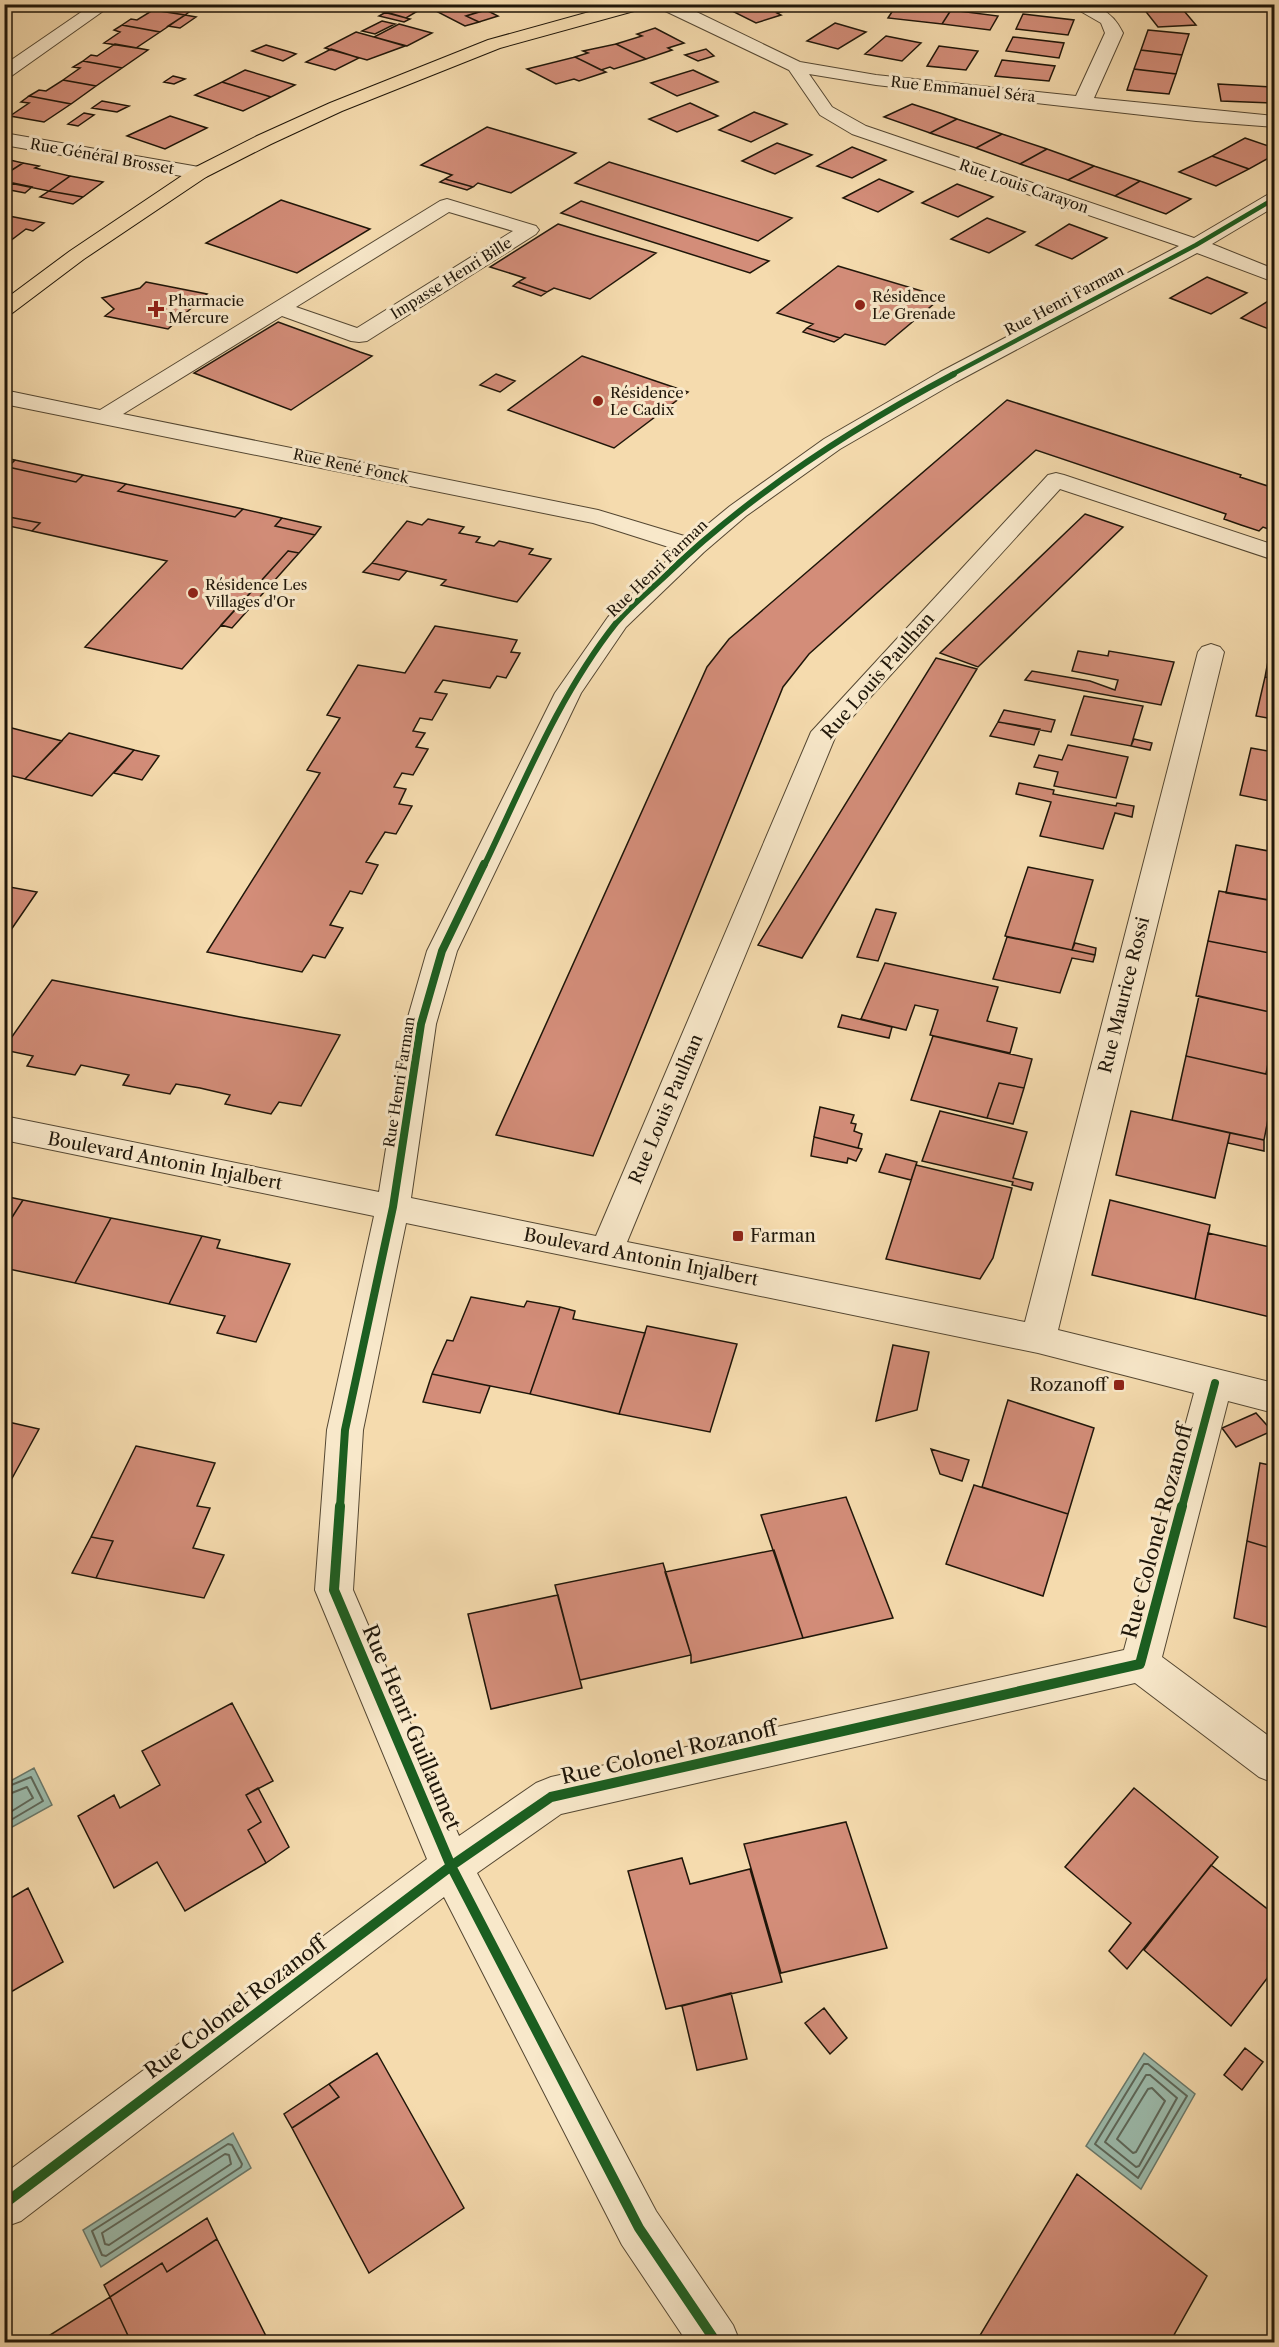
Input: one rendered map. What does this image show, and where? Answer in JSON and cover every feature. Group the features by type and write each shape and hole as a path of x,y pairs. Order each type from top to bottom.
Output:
{"main road":[{"path":"4,310 77,255 199,173 326,112 423,71 494,44 639,4"}],"street":[{"path":"4,73 105,4"},
{"name":"Rue Emmanuel Séra","path":"664,4 795,66 876,80 1196,115 1275,121"},
{"path":"1076,4 1108,20 1114,33 1083,102"},
{"name":"Rue Louis Carayon","path":"795,66 826,111 859,130 1196,245 1275,276"},
{"name":"Rue Général Brosset","path":"4,139 199,173"},
{"name":"Rue Henri Farman","path":"393,1207 421,1024 442,951 568,693 617,622 695,547 738,511 832,444 948,377 1196,245 1275,199"},
{"name":"Impasse Henri Bille","path":"105,416 279,308 447,205 528,230 359,336 279,308"},
{"name":"Rue René Fonck","path":"4,397 598,517 695,547"},
{"name":"Rue Louis Paulhan","path":"607,1250 824,732 1056,480 1275,553"},
{"name":"Rue Maurice Rossi","path":"1038,1339 1211,652"},
{"name":"Boulevard Antonin Injalbert","path":"4,1128 1038,1339 1275,1398"},
{"name":"Rue Henri Guillaumet","path":"393,1207 345,1430 334,1590 451,1866 639,2228 716,2343"},
{"name":"Rue Colonel Rozanoff","path":"4,2204 451,1866 551,1797 1140,1664 1215,1383"},
{"path":"1140,1664 1275,1764"}],"water":[{"path":"34,1768 52,1805 5,1831 5,1784"},
{"path":"1144,2053 1195,2094 1141,2189 1086,2146"},
{"path":"233,2133 251,2168 101,2267 83,2230"}],"building":[{"path":"161,4 200,4 185,15 153,10"},
{"path":"383,4 416,12 406,18 372,9"},
{"path":"443,4 479,4 488,9 466,16 479,22 465,26 430,8"},
{"path":"738,4 783,4 792,9 756,23 726,8"},
{"path":"897,4 951,10 942,24 888,18"},
{"path":"1179,5 1196,25 1158,27 1143,8"},
{"path":"153,10 185,15 160,32 122,25 131,19 137,20"},
{"path":"486,10 498,16 479,22 466,16"},
{"path":"951,10 998,16 990,30 942,24"},
{"path":"386,12 410,19 404,22 379,16"},
{"path":"1023,14 1074,20 1068,35 1016,29"},
{"path":"185,15 196,17 180,28 168,26"},
{"path":"382,21 395,24 375,34 362,31"},
{"path":"835,23 866,32 838,49 807,41"},
{"path":"399,24 432,33 407,46 374,37"},
{"path":"122,25 160,32 136,48 104,43 120,32 114,30"},
{"path":"655,28 684,43 646,59 616,44 642,36 637,34"},
{"path":"1148,30 1189,34 1182,55 1141,50"},
{"path":"356,32 405,46 367,60 325,48"},
{"path":"886,36 921,43 902,61 865,54"},
{"path":"1013,37 1064,43 1059,58 1006,51"},
{"path":"115,44 148,50 122,68 83,61 91,55 97,56"},
{"path":"616,44 646,59 614,69 610,67 601,70 575,57 588,53 583,51"},
{"path":"266,45 296,54 283,61 252,51"},
{"path":"939,46 978,51 966,70 927,66"},
{"path":"331,49 359,58 335,70 306,62"},
{"path":"706,49 714,56 698,61 685,55"},
{"path":"1141,50 1182,55 1176,74 1134,69"},
{"path":"575,57 606,72 579,81 574,79 556,84 527,69"},
{"path":"1002,60 1055,66 1049,81 995,76"},
{"path":"83,61 122,68 96,86 63,80 80,68 73,67"},
{"path":"1134,69 1176,74 1169,94 1127,90"},
{"path":"245,70 295,85 271,97 222,82"},
{"path":"693,70 718,82 677,96 651,83"},
{"path":"173,76 185,79 174,84 164,82"},
{"path":"63,80 96,86 71,104 29,96 39,90 46,91"},
{"path":"222,82 271,97 243,111 195,95"},
{"path":"1218,84 1274,87 1274,103 1221,101"},
{"path":"29,96 71,104 44,122 10,116 29,103 21,102"},
{"path":"102,101 129,106 117,112 92,108"},
{"path":"690,103 718,116 677,132 649,119"},
{"path":"912,104 957,119 930,133 884,117"},
{"path":"754,112 787,124 751,142 719,130"},
{"path":"84,113 94,115 78,126 68,124"},
{"path":"170,116 207,128 165,149 127,136"},
{"path":"957,119 1002,134 976,148 930,133"},
{"path":"487,127 576,153 511,193 478,183 473,187 445,179 452,175 421,165"},
{"path":"1002,134 1047,149 1020,164 976,148"},
{"path":"1245,138 1274,148 1274,155 1249,169 1212,156"},
{"path":"777,143 812,155 775,174 742,161"},
{"path":"852,147 886,160 852,178 817,166"},
{"path":"1047,149 1094,166 1068,180 1020,164"},
{"path":"1212,156 1249,169 1216,186 1179,172"},
{"path":"10,160 23,163 4,175 4,162"},
{"path":"609,162 792,218 758,241 575,183"},
{"path":"23,163 70,176 49,191 4,182 4,175"},
{"path":"1094,166 1140,181 1115,196 1068,180"},
{"path":"70,176 103,182 83,197 49,191"},
{"path":"445,179 473,187 467,190 440,182"},
{"path":"879,179 913,192 878,212 843,198"},
{"path":"1140,181 1191,199 1166,214 1115,196"},
{"path":"13,183 32,187 25,193 5,189"},
{"path":"957,184 993,197 958,217 922,203"},
{"path":"49,191 83,197 73,204 40,197"},
{"path":"281,200 370,229 297,273 206,243"},
{"path":"581,201 769,261 750,273 561,213"},
{"path":"4,215 44,223 33,231 26,229 6,244"},
{"path":"987,218 1025,232 989,253 951,239"},
{"path":"558,224 656,253 590,299 554,288 547,292 518,282 525,278 490,267"},
{"path":"1069,224 1107,238 1072,259 1036,245"},
{"name":"Résidence Le Grenade","path":"838,266 942,297 885,345 845,334 840,338 807,328 813,324 777,313"},
{"path":"1207,277 1247,293 1211,314 1170,298"},
{"path":"146,282 207,294 168,329 105,316 114,309 102,298 140,288"},
{"path":"518,282 547,292 541,296 513,286"},
{"path":"1268,301 1274,304 1274,331 1241,318"},
{"path":"278,322 372,356 291,410 194,373"},
{"path":"807,328 840,338 834,342 803,332"},
{"name":"Résidence Le Cadix","path":"582,356 688,392 614,448 508,410"},
{"path":"496,374 515,381 500,392 480,385"},
{"path":"1007,400 1241,475 1240,477 1274,488 1274,531 1263,527 1259,531 1241,525 1224,519 1226,514 1036,450 809,654 783,687 593,1156 496,1135 707,667 729,639"},
{"name":"Résidence Les Villages d'Or","path":"4,458 15,460 8,467 76,482 83,475 126,484 118,491 235,517 243,509 282,518 275,526 315,535 299,553 288,551 182,669 85,647 167,561 32,531 40,523 4,516"},
{"path":"15,460 83,475 76,482 8,467"},
{"path":"126,484 243,509 235,517 118,491"},
{"path":"1085,514 1123,527 978,667 940,653"},
{"path":"4,516 40,523 32,531 4,525"},
{"path":"282,518 321,527 315,535 275,526"},
{"path":"428,519 464,527 459,533 480,537 476,542 494,546 499,541 533,549 529,554 551,559 517,602 441,585 446,580 372,563 407,521 422,525"},
{"path":"288,551 299,553 232,628 221,625"},
{"path":"372,563 407,571 399,580 363,572"},
{"path":"435,626 517,640 511,652 520,653 506,678 497,676 490,688 443,680 435,692 447,694 432,720 420,718 413,731 425,733 416,747 428,749 413,775 402,773 394,787 406,789 399,804 412,806 396,834 385,832 366,862 378,865 362,894 350,891 330,925 343,928 325,958 313,955 302,972 207,952 320,773 307,770 340,718 327,715 358,665 405,673"},
{"path":"1272,640 1274,641 1274,678 1265,677"},
{"path":"1078,651 1108,656 1109,651 1174,662 1161,705 1025,680 1032,671 1090,681 1115,690 1118,680 1072,671"},
{"path":"936,658 977,669 802,958 758,945"},
{"path":"1265,677 1274,678 1274,719 1256,716"},
{"path":"1084,696 1143,706 1131,746 1071,735"},
{"path":"1004,710 1055,720 1051,732 998,722"},
{"path":"998,722 1040,729 1034,745 990,736"},
{"path":"4,726 62,741 25,779 4,774"},
{"path":"69,733 134,750 92,796 25,779"},
{"path":"1134,739 1152,743 1150,750 1131,746"},
{"path":"1068,745 1128,757 1116,798 1054,786 1058,772 1034,767 1039,755 1062,760"},
{"path":"1251,748 1274,752 1274,802 1240,795"},
{"path":"134,750 159,756 142,780 114,773"},
{"path":"1019,783 1054,790 1053,794 1116,806 1117,803 1134,806 1132,817 1115,813 1103,849 1040,836 1051,802 1016,794"},
{"path":"1236,845 1274,852 1274,901 1226,893"},
{"path":"1028,867 1093,880 1072,950 1005,936"},
{"path":"4,886 37,892 4,940"},
{"path":"1219,891 1274,901 1274,954 1208,941"},
{"path":"876,909 896,913 878,961 857,957"},
{"path":"1007,937 1095,955 1093,962 1072,958 1060,993 993,979"},
{"path":"1208,941 1274,954 1274,1013 1196,996"},
{"path":"1075,943 1096,948 1095,955 1072,950"},
{"path":"885,963 998,987 987,1021 1017,1028 1010,1053 930,1035 938,1010 915,1005 906,1030 861,1019"},
{"path":"52,980 340,1035 301,1106 279,1102 271,1114 225,1104 230,1095 200,1088 176,1084 170,1094 123,1085 129,1075 81,1065 75,1075 27,1066 33,1056 4,1050 4,1048"},
{"path":"1199,996 1274,1013 1274,1032 1266,1074 1186,1056"},
{"path":"842,1015 892,1027 889,1038 838,1027"},
{"path":"933,1036 1032,1059 1024,1088 999,1083 987,1118 911,1100"},
{"path":"1186,1056 1274,1076 1274,1089 1264,1140 1172,1120"},
{"path":"999,1083 1024,1088 1013,1124 987,1118"},
{"path":"820,1107 854,1115 851,1123 856,1124 854,1131 862,1134 858,1148 814,1137"},
{"path":"940,1111 1027,1132 1013,1178 1033,1183 1031,1190 1012,1185 1013,1182 922,1161"},
{"path":"1131,1111 1230,1133 1215,1198 1116,1175"},
{"path":"1230,1133 1264,1140 1264,1151 1228,1143"},
{"path":"814,1137 862,1149 856,1161 848,1158 847,1163 811,1156"},
{"path":"886,1154 917,1162 911,1180 879,1172"},
{"path":"916,1165 1012,1188 993,1258 980,1279 886,1259"},
{"path":"4,1196 23,1200 4,1230"},
{"path":"23,1200 111,1218 75,1283 4,1268 4,1230"},
{"path":"1110,1200 1210,1225 1195,1299 1092,1275"},
{"path":"111,1218 202,1236 169,1304 75,1283"},
{"path":"1208,1233 1274,1248 1274,1318 1195,1299"},
{"path":"202,1236 220,1240 217,1248 290,1264 256,1342 217,1333 225,1316 169,1304"},
{"path":"471,1297 524,1307 527,1301 560,1307 530,1394 432,1374 447,1340 453,1341"},
{"path":"560,1307 575,1311 573,1319 645,1333 619,1414 530,1394"},
{"path":"647,1326 737,1344 710,1432 619,1414"},
{"path":"893,1345 929,1352 917,1410 876,1421"},
{"path":"432,1374 490,1386 480,1413 423,1402"},
{"path":"1008,1400 1094,1428 1068,1514 982,1487"},
{"path":"1256,1413 1272,1431 1236,1447 1222,1428"},
{"path":"4,1421 39,1429 4,1493"},
{"path":"136,1446 215,1463 197,1506 210,1508 193,1548 224,1555 204,1598 96,1578 113,1541 91,1537"},
{"path":"931,1449 969,1460 962,1481 940,1474"},
{"path":"1260,1463 1274,1466 1274,1549 1247,1541"},
{"path":"974,1485 1068,1514 1043,1596 946,1564"},
{"path":"846,1497 893,1618 803,1638 761,1515"},
{"path":"91,1537 113,1541 96,1578 72,1573"},
{"path":"1247,1541 1274,1549 1274,1629 1234,1618"},
{"path":"774,1550 803,1638 691,1663 691,1655 665,1572"},
{"path":"663,1563 691,1655 580,1680 555,1585"},
{"path":"558,1595 582,1688 491,1709 468,1614"},
{"path":"232,1703 273,1781 246,1795 261,1822 248,1830 266,1863 185,1911 157,1862 114,1888 78,1816 114,1795 120,1808 160,1785 142,1751"},
{"path":"258,1788 289,1847 266,1863 248,1830 261,1822 246,1795"},
{"path":"1134,1788 1218,1857 1127,1969 1109,1951 1131,1923 1065,1867"},
{"path":"846,1822 887,1948 781,1973 744,1844"},
{"path":"682,1858 690,1884 750,1869 782,1982 666,2009 628,1871"},
{"path":"1211,1865 1274,1914 1274,1969 1231,2026 1144,1950"},
{"path":"28,1888 63,1962 4,1996 4,1902"},
{"path":"731,1993 747,2059 697,2070 682,2006"},
{"path":"824,2008 847,2038 830,2054 805,2023"},
{"path":"1245,2048 1263,2062 1242,2090 1224,2075"},
{"path":"377,2053 464,2208 369,2273 292,2128 339,2097 329,2084"},
{"path":"329,2084 339,2097 292,2128 284,2114"},
{"path":"1077,2174 1207,2276 1170,2342 976,2342"},
{"path":"207,2218 217,2239 167,2272 162,2263 110,2297 104,2285"},
{"path":"217,2239 269,2342 131,2342 110,2297 162,2263 167,2272"},
{"path":"110,2297 131,2342 39,2342"}],"cycle path":[{"path":"716,2342 639,2228 451,1866 334,1590 345,1430 393,1207 421,1024 442,951 568,693 617,622 695,547 738,511 832,444 948,377 1196,245 1274,199"},
{"path":"4,2204 451,1866 551,1797 1140,1664 1215,1383"}],"place":[{"name":"Résidence Le Grenade","path":"860,305"},
{"name":"Pharmacie Mercure","path":"156,309"},
{"name":"Résidence Le Cadix","path":"598,401"},
{"name":"Résidence Les Villages d'Or","path":"193,593"},
{"name":"Farman","path":"738,1236"},
{"name":"Rozanoff","path":"1119,1385"}]}
